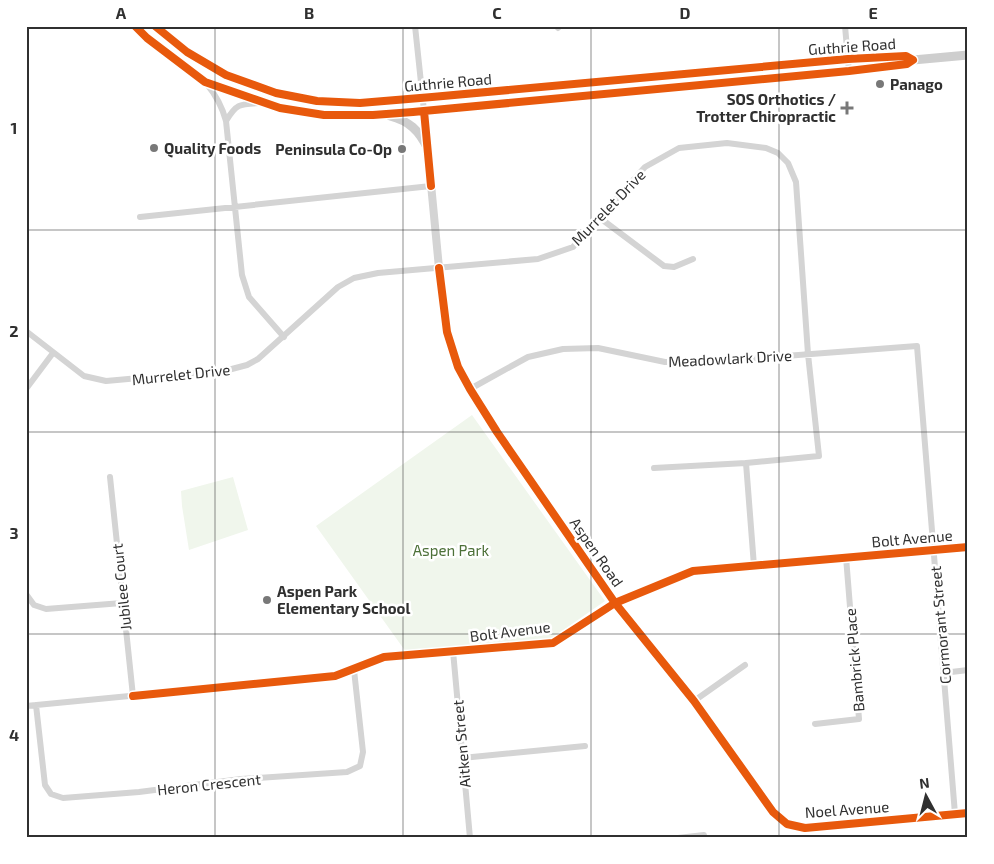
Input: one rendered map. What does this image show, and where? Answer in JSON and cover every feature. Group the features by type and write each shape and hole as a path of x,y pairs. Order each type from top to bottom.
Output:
{"main road":[{"name":"Guthrie Road","path":"135,26 147,38 205,82 280,108 324,115 424,111 849,71 907,64 913,60 968,55"},
{"name":"Guthrie Road","path":"155,26 187,52 226,75 276,93 317,101 360,103 848,59 906,56 913,60"},
{"path":"384,114 410,124 421,136 428,149"}],"street":[{"name":"Aspen Road","path":"416,26 439,268 447,332 458,367 497,432 615,603 694,701 774,812 787,824"},
{"path":"607,26 617,26"},
{"path":"845,26 849,71"},
{"path":"205,82 217,96 223,108 226,121 242,275 249,297 284,337"},
{"path":"226,121 233,108 243,103 263,102"},
{"name":"Murrelet Drive","path":"26,331 84,376 106,381 228,370 247,365 258,359 338,287 354,278 378,273 538,259 573,247 645,167 679,148 727,143 753,146 778,153 788,163 796,182 808,354 820,456 746,463"},
{"path":"140,216 431,186"},
{"path":"600,218 664,266 674,267 693,259"},
{"name":"Meadowlark Drive","path":"470,388 528,357 563,349 598,348 665,362 718,361 914,344"},
{"name":"Cormorant Street","path":"914,344 934,550 955,814"},
{"path":"26,389 53,352"},
{"path":"654,468 746,463 754,566"},
{"name":"Jubilee Court","path":"110,477 133,696"},
{"name":"Bolt Avenue","path":"26,706 335,676 384,657 554,643 615,603 693,571 968,547"},
{"name":"Bambrick Place","path":"816,724 859,719 846,557"},
{"path":"26,594 34,605 46,609 122,603"},
{"name":"Aitken Street","path":"453,651 470,838"},
{"path":"694,701 746,665"},
{"name":"Heron Crescent","path":"36,705 45,785 51,794 63,798 139,792 241,779 348,772 360,766 363,752 354,670"},
{"path":"943,673 968,670"},
{"path":"462,758 585,746"},
{"name":"Noel Avenue","path":"787,824 805,828 968,813"},
{"path":"678,838 704,836"}],"green space":[{"name":"Aspen Park","path":"472,415 605,601 549,640 406,652 316,526"},
{"path":"233,477 248,530 189,550 181,491"}],"cycle path":[{"path":"135,26 147,38 205,82 280,108 324,115 373,115 413,112 849,71 907,64 913,60 906,56 848,59 360,103 317,101 276,93 226,75 187,52 155,26"},
{"path":"424,111 431,186"},
{"path":"439,268 447,332 458,367 470,389 497,432 615,603 694,701 773,812 787,824 805,828 968,813"},
{"path":"133,696 335,676 384,657 553,643 615,603 693,571 968,547"}],"place":[{"name":"Panago","path":"880,84"},
{"name":"SOS Orthotics / Trotter Chiropractic","path":"847,108"},
{"name":"Quality Foods","path":"154,148"},
{"name":"Peninsula Co-Op","path":"402,149"},
{"name":"Aspen Park Elementary School","path":"267,600"}]}
